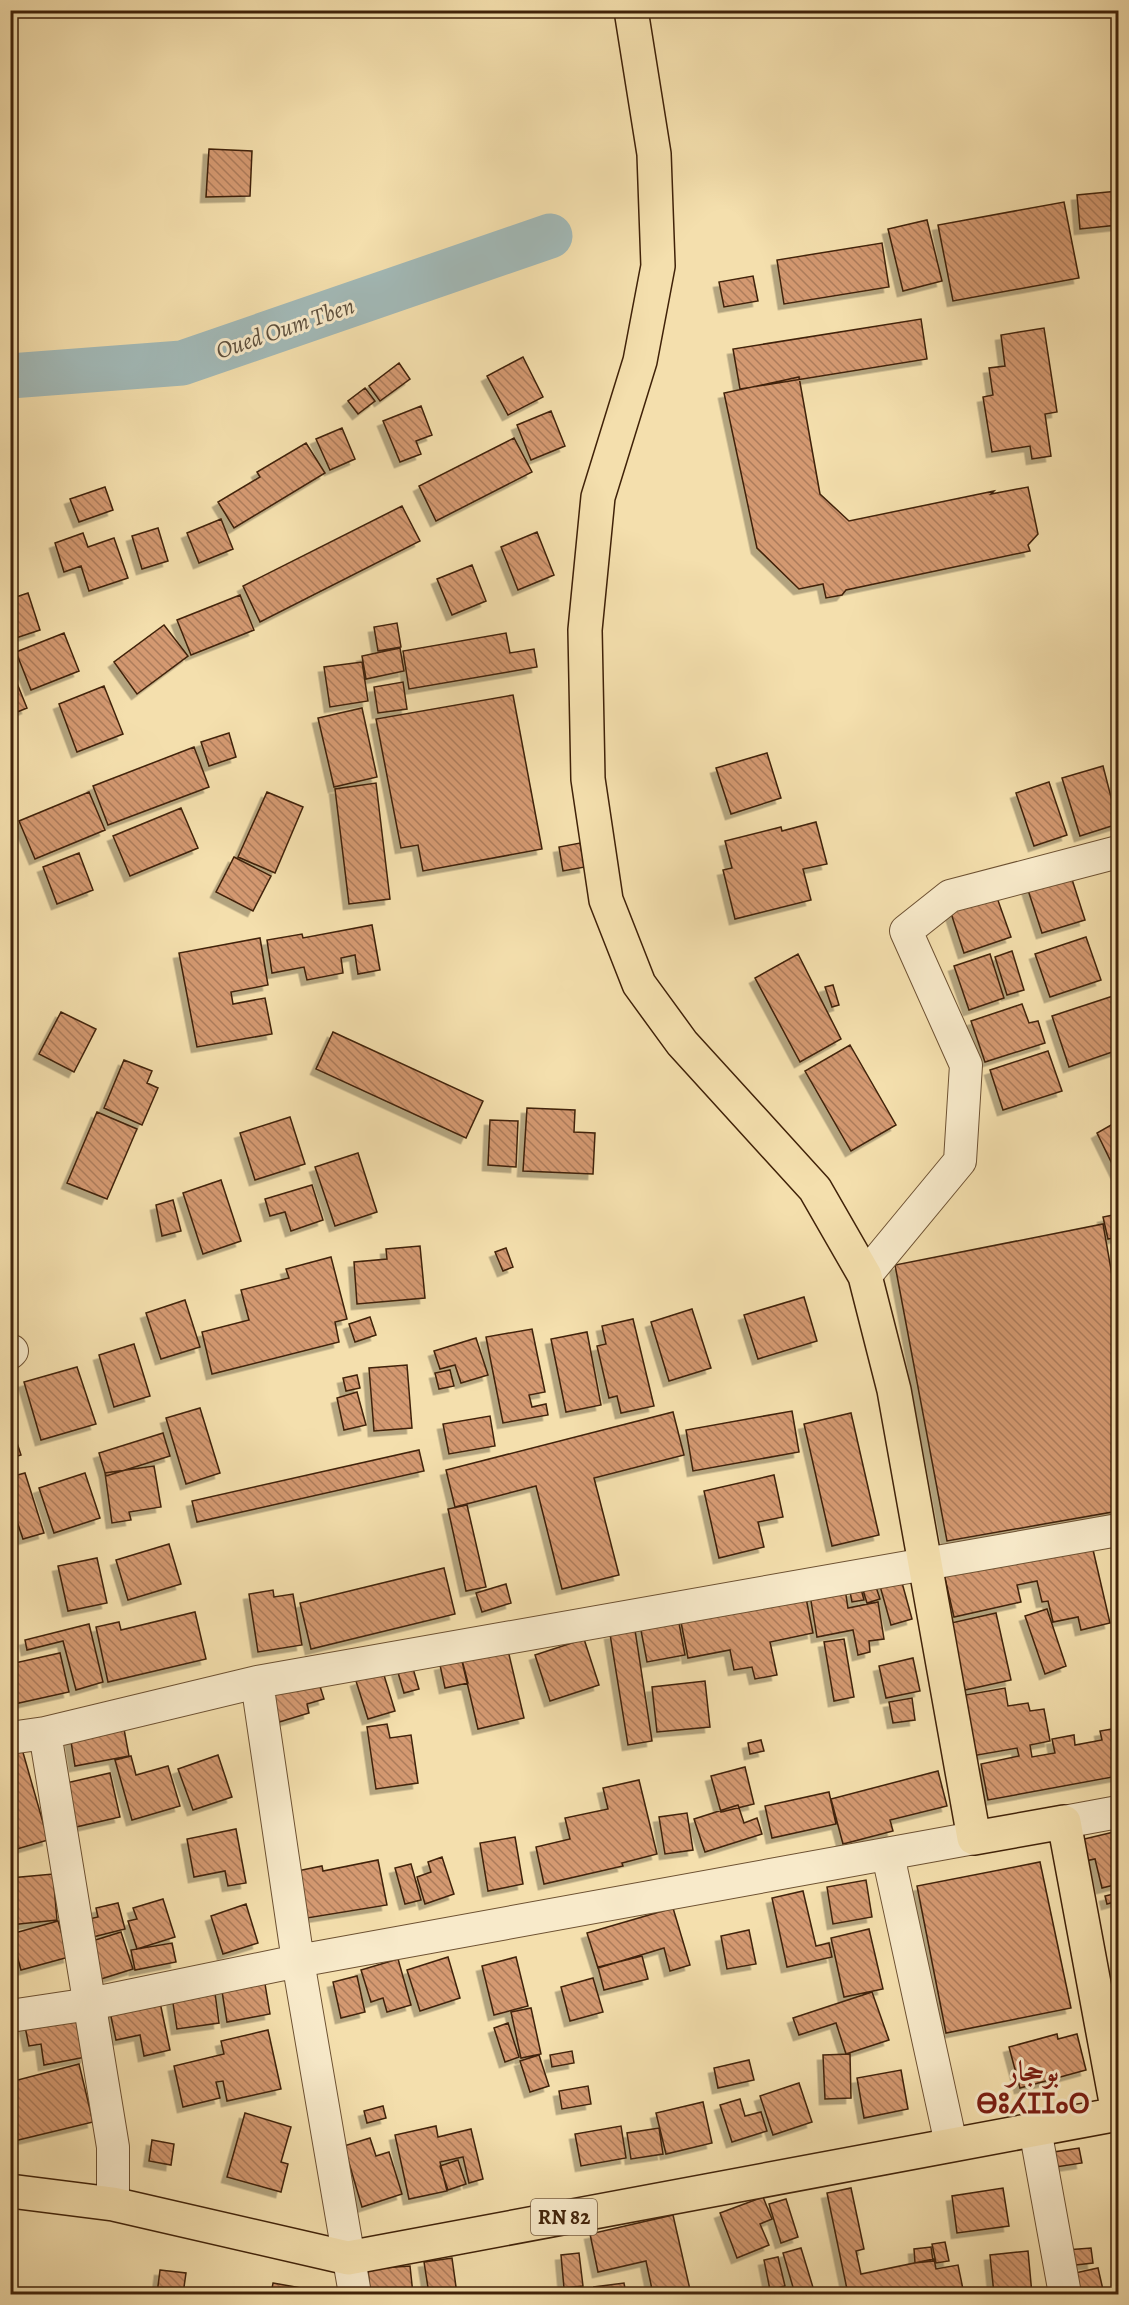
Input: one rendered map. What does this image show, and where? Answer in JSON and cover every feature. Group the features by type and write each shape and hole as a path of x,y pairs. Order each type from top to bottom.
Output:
{"main road":[{"path":"631,10 654,154 658,266 640,362 598,497 585,630 588,779 606,900 639,984 682,1043 815,1189 866,1276 894,1390 974,1838 1064,1822 1119,2113"},
{"name":"RN 82","path":"10,2191 113,2204 348,2258 1119,2113"}],"street":[{"path":"866,1276 960,1161 966,1065 906,931 950,896 1119,852"},
{"path":"10,1738 45,1733 257,1682 1119,1530"},
{"path":"257,1682 298,1961 355,2295"},
{"path":"45,1733 113,2147 113,2204"},
{"path":"1064,1822 1119,1812"},
{"path":"10,2016 90,2004 298,1961 974,1838"},
{"path":"888,1855 951,2144"},
{"path":"1035,2128 1065,2295"}],"building":[{"path":"209,149 252,151 250,196 206,197"},
{"path":"1118,191 1118,225 1080,229 1077,195"},
{"path":"1064,202 1079,278 953,301 938,225"},
{"path":"927,220 942,281 903,291 888,229"},
{"path":"882,243 889,287 784,304 777,260"},
{"path":"753,276 758,301 724,307 719,282"},
{"path":"921,319 927,359 740,389 733,349"},
{"path":"1044,328 1057,412 1045,414 1051,456 1032,459 1030,446 992,452 983,397 993,395 989,368 1005,366 1001,335"},
{"path":"523,357 543,397 508,415 487,376"},
{"path":"399,363 410,379 380,401 369,386"},
{"path":"799,377 820,494 849,521 994,491 991,494 1028,487 1038,534 1028,545 1030,551 846,590 842,595 826,598 823,584 799,589 757,548 724,393"},
{"path":"365,388 375,401 358,414 348,401"},
{"path":"421,406 432,435 416,441 421,454 400,462 383,421"},
{"path":"551,411 565,446 531,460 517,425"},
{"path":"342,428 355,459 330,470 316,439"},
{"path":"514,438 532,472 436,521 419,486"},
{"path":"306,443 325,473 234,528 218,502 260,477 257,472"},
{"path":"105,487 113,510 79,522 70,499"},
{"path":"402,506 420,541 260,622 243,586"},
{"path":"221,519 233,549 199,563 187,533"},
{"path":"158,528 168,561 142,569 132,536"},
{"path":"537,532 554,575 518,590 501,547"},
{"path":"83,533 88,547 114,538 128,578 89,591 81,566 64,572 55,543"},
{"path":"472,565 486,601 452,615 437,579"},
{"path":"28,593 40,630 10,640 10,599"},
{"path":"240,595 254,630 191,655 177,620"},
{"path":"397,623 401,647 378,651 374,627"},
{"path":"164,625 188,656 137,694 114,662"},
{"path":"64,633 79,671 31,690 16,652"},
{"path":"506,633 510,653 534,649 537,667 409,689 403,651"},
{"path":"400,648 404,671 366,679 362,656"},
{"path":"362,662 368,701 330,707 324,667"},
{"path":"10,666 27,708 10,715"},
{"path":"403,682 407,709 378,713 374,687"},
{"path":"104,686 123,734 77,752 59,704"},
{"path":"513,695 542,849 423,871 418,845 401,848 376,719"},
{"path":"362,708 377,777 334,787 318,718"},
{"path":"229,733 236,757 209,766 201,742"},
{"path":"194,747 209,787 108,825 93,786"},
{"path":"767,753 781,798 731,814 716,768"},
{"path":"1103,766 1118,824 1080,836 1062,778"},
{"path":"1049,782 1067,835 1034,846 1016,793"},
{"path":"376,783 390,899 349,904 335,789"},
{"path":"89,792 105,830 35,859 19,821"},
{"path":"267,792 303,807 275,873 238,857"},
{"path":"181,808 198,848 130,876 113,836"},
{"path":"816,822 827,864 803,869 811,900 735,919 723,870 732,868 725,841 781,827 782,831"},
{"path":"580,843 585,867 563,871 559,847"},
{"path":"79,853 93,890 57,904 43,867"},
{"path":"234,857 271,876 253,911 216,892"},
{"path":"1070,873 1085,920 1042,933 1027,887"},
{"path":"995,892 1011,937 964,953 949,907"},
{"path":"372,925 380,970 358,974 355,955 341,958 343,973 307,980 304,967 272,973 267,940 302,934 303,938"},
{"path":"1086,937 1101,980 1050,997 1035,954"},
{"path":"260,938 268,985 231,992 233,1004 265,998 272,1034 197,1047 179,953"},
{"path":"1012,951 1024,990 1007,995 995,957"},
{"path":"798,954 841,1039 800,1062 755,978"},
{"path":"990,954 1004,998 969,1010 954,966"},
{"path":"833,985 839,1005 832,1007 825,987"},
{"path":"1113,996 1118,1014 1118,1050 1069,1067 1052,1016"},
{"path":"1022,1004 1029,1023 1038,1021 1045,1043 985,1062 971,1021"},
{"path":"61,1012 96,1029 74,1072 39,1054"},
{"path":"333,1032 483,1101 466,1138 316,1069"},
{"path":"850,1045 896,1125 851,1151 805,1071"},
{"path":"1048,1051 1062,1091 1003,1110 990,1070"},
{"path":"124,1060 152,1071 147,1083 158,1088 142,1125 104,1108"},
{"path":"527,1108 575,1110 574,1132 595,1133 593,1174 523,1171"},
{"path":"97,1112 137,1129 107,1199 67,1183"},
{"path":"290,1117 305,1164 255,1180 240,1133"},
{"path":"490,1120 518,1121 516,1167 488,1165"},
{"path":"1118,1121 1118,1176 1097,1133"},
{"path":"358,1153 377,1212 335,1226 315,1167"},
{"path":"221,1180 241,1241 203,1254 183,1193"},
{"path":"312,1185 323,1220 291,1231 285,1212 270,1216 265,1199"},
{"path":"173,1200 181,1231 162,1236 156,1205"},
{"path":"1118,1214 1118,1237 1108,1239 1103,1217"},
{"path":"1103,1224 1118,1309 1118,1511 947,1541 895,1265"},
{"path":"420,1246 425,1298 357,1304 354,1262 387,1259 386,1249"},
{"path":"506,1248 513,1267 503,1271 495,1252"},
{"path":"331,1257 347,1319 335,1322 339,1342 212,1374 202,1332 249,1320 241,1290 289,1278 286,1269"},
{"path":"804,1297 817,1341 758,1359 744,1315"},
{"path":"185,1300 200,1347 161,1359 146,1313"},
{"path":"692,1309 711,1368 669,1381 651,1322"},
{"path":"370,1317 376,1335 355,1342 349,1324"},
{"path":"633,1319 654,1406 621,1413 617,1396 609,1398 597,1346 606,1344 602,1326"},
{"path":"532,1329 545,1392 529,1395 532,1407 546,1404 548,1415 503,1423 486,1337"},
{"path":"587,1332 601,1405 566,1412 551,1339"},
{"path":"476,1338 488,1375 461,1383 455,1365 440,1369 434,1351"},
{"path":"134,1344 150,1396 114,1407 99,1355"},
{"path":"407,1365 412,1428 374,1431 369,1368"},
{"path":"77,1367 96,1424 41,1440 24,1382"},
{"path":"450,1370 454,1386 439,1389 435,1373"},
{"path":"357,1375 360,1388 346,1391 343,1378"},
{"path":"357,1392 366,1425 344,1430 337,1398"},
{"path":"200,1408 220,1473 186,1484 166,1418"},
{"path":"792,1411 799,1452 693,1471 686,1430"},
{"path":"673,1412 684,1455 594,1478 619,1575 562,1589 536,1486 455,1507 446,1470"},
{"path":"851,1413 879,1535 832,1546 804,1424"},
{"path":"490,1416 495,1446 449,1454 443,1424"},
{"path":"10,1422 21,1455 10,1458"},
{"path":"163,1433 170,1456 106,1476 99,1453"},
{"path":"419,1450 424,1471 197,1522 192,1501"},
{"path":"154,1466 161,1507 129,1512 131,1520 112,1523 105,1473"},
{"path":"25,1473 44,1533 23,1539 10,1501 10,1477"},
{"path":"85,1473 100,1518 54,1533 39,1488"},
{"path":"774,1475 783,1517 758,1522 764,1547 719,1558 704,1491"},
{"path":"467,1505 486,1587 466,1591 448,1509"},
{"path":"1091,1541 1110,1623 1081,1630 1078,1617 1053,1622 1048,1601 1042,1602 1037,1581 1017,1585 1021,1602 954,1617 944,1574"},
{"path":"169,1544 181,1584 128,1600 116,1560"},
{"path":"97,1558 107,1603 68,1611 58,1566"},
{"path":"444,1568 455,1614 311,1649 300,1603"},
{"path":"901,1579 912,1619 891,1625 880,1586"},
{"path":"506,1584 511,1603 482,1612 476,1593"},
{"path":"875,1584 880,1599 867,1603 862,1587"},
{"path":"845,1589 848,1608 878,1602 884,1639 869,1641 870,1652 858,1655 853,1630 817,1637 810,1595"},
{"path":"861,1589 864,1600 852,1602 850,1592"},
{"path":"273,1590 274,1597 293,1594 302,1645 258,1652 249,1594"},
{"path":"805,1593 813,1633 770,1642 777,1675 755,1679 752,1667 734,1670 730,1650 688,1658 680,1617"},
{"path":"1047,1609 1066,1666 1045,1674 1025,1616"},
{"path":"195,1612 206,1659 108,1682 96,1627 119,1622 121,1630"},
{"path":"996,1613 1011,1680 965,1690 951,1623"},
{"path":"678,1618 685,1655 647,1662 640,1625"},
{"path":"89,1624 103,1682 76,1690 63,1641 27,1650 25,1640"},
{"path":"635,1630 652,1741 628,1745 610,1634"},
{"path":"584,1639 599,1685 550,1701 535,1655"},
{"path":"844,1639 854,1697 834,1701 824,1642"},
{"path":"507,1646 524,1718 478,1729 461,1657"},
{"path":"60,1653 69,1692 10,1705 10,1664"},
{"path":"913,1658 920,1691 886,1698 879,1666"},
{"path":"462,1660 468,1683 445,1688 440,1665"},
{"path":"412,1665 419,1689 404,1693 397,1669"},
{"path":"383,1672 395,1711 368,1719 356,1681"},
{"path":"318,1680 324,1699 307,1704 309,1713 276,1723 267,1695"},
{"path":"705,1681 710,1727 657,1732 652,1687"},
{"path":"1005,1688 1008,1706 1028,1703 1030,1711 1044,1709 1050,1741 1030,1745 1032,1757 1055,1753 1052,1739 1074,1735 1075,1745 1102,1740 1100,1731 1118,1728 1118,1776 988,1800 981,1764 1019,1756 1017,1748 972,1756 960,1696"},
{"path":"912,1698 915,1720 893,1723 889,1702"},
{"path":"121,1713 129,1756 75,1766 68,1723"},
{"path":"387,1724 390,1738 411,1735 418,1783 376,1789 367,1727"},
{"path":"761,1740 764,1751 750,1754 748,1743"},
{"path":"22,1749 48,1840 10,1851 10,1752"},
{"path":"218,1755 232,1797 193,1810 178,1769"},
{"path":"131,1756 136,1775 168,1766 180,1806 132,1820 115,1760"},
{"path":"745,1767 754,1804 721,1812 711,1776"},
{"path":"938,1771 947,1806 890,1820 893,1831 843,1844 831,1799"},
{"path":"110,1773 120,1817 76,1827 66,1783"},
{"path":"639,1780 657,1854 622,1863 623,1866 544,1884 536,1847 570,1839 565,1818 608,1809 603,1788"},
{"path":"829,1792 836,1824 772,1838 765,1806"},
{"path":"738,1805 744,1823 757,1818 762,1834 705,1852 694,1819"},
{"path":"687,1813 693,1850 665,1854 659,1817"},
{"path":"236,1829 246,1883 228,1886 225,1871 194,1877 187,1839"},
{"path":"1118,1831 1118,1868 1114,1869 1118,1884 1102,1888 1095,1859 1085,1861 1080,1840"},
{"path":"515,1837 523,1884 488,1891 480,1843"},
{"path":"442,1857 454,1894 425,1904 417,1877 431,1872 428,1862"},
{"path":"378,1860 387,1905 307,1918 297,1871 322,1866 323,1871"},
{"path":"1040,1862 1071,2008 946,2033 917,1886"},
{"path":"411,1864 421,1900 405,1904 395,1868"},
{"path":"53,1874 57,1920 10,1925 10,1878"},
{"path":"866,1880 872,1917 833,1924 827,1887"},
{"path":"803,1891 816,1946 829,1943 832,1957 787,1967 772,1898"},
{"path":"1118,1893 1118,1901 1107,1904 1105,1896"},
{"path":"163,1899 175,1937 137,1949 128,1921 137,1919 133,1908"},
{"path":"118,1903 125,1929 89,1938 85,1920 98,1917 96,1908"},
{"path":"246,1904 258,1943 223,1954 211,1916"},
{"path":"673,1908 690,1965 670,1971 664,1948 598,1968 587,1933"},
{"path":"58,1921 69,1957 21,1970 11,1934"},
{"path":"869,1929 883,1989 844,1997 831,1938"},
{"path":"749,1930 756,1964 727,1969 721,1936"},
{"path":"121,1932 133,1969 101,1979 89,1942"},
{"path":"172,1943 176,1962 135,1970 131,1950"},
{"path":"642,1956 648,1979 604,1990 598,1967"},
{"path":"448,1957 460,1998 420,2011 407,1970"},
{"path":"516,1957 528,2006 494,2015 482,1966"},
{"path":"398,1959 411,2005 387,2012 383,1998 371,2002 361,1970"},
{"path":"263,1972 270,2014 227,2022 220,1979"},
{"path":"357,1976 365,2012 341,2018 333,1982"},
{"path":"213,1978 219,2023 177,2029 170,1984"},
{"path":"593,1978 603,2012 570,2021 561,1987"},
{"path":"157,1988 170,2050 144,2056 140,2035 116,2040 107,1998"},
{"path":"872,1992 889,2040 846,2054 836,2023 799,2035 793,2018"},
{"path":"77,2007 86,2057 44,2065 41,2044 29,2046 23,2017"},
{"path":"531,2008 541,2054 521,2058 511,2012"},
{"path":"508,2023 519,2057 505,2062 494,2028"},
{"path":"268,2030 281,2089 227,2101 223,2081 216,2082 220,2098 183,2107 174,2066 224,2054 221,2041"},
{"path":"1057,2034 1058,2039 1077,2034 1086,2070 1020,2088 1009,2047"},
{"path":"572,2051 574,2063 552,2067 550,2055"},
{"path":"850,2054 851,2098 825,2099 823,2055"},
{"path":"539,2055 549,2086 530,2092 520,2061"},
{"path":"749,2060 754,2080 718,2088 714,2068"},
{"path":"79,2064 93,2122 10,2142 10,2082"},
{"path":"901,2070 908,2109 864,2118 857,2078"},
{"path":"799,2083 812,2122 773,2135 760,2096"},
{"path":"588,2086 591,2104 562,2109 559,2091"},
{"path":"740,2099 745,2116 761,2112 767,2131 732,2142 720,2105"},
{"path":"703,2102 712,2143 666,2154 656,2113"},
{"path":"383,2106 386,2118 367,2123 364,2111"},
{"path":"245,2113 291,2127 281,2162 288,2164 281,2192 227,2177"},
{"path":"436,2126 438,2137 471,2129 483,2179 469,2183 463,2157 440,2162 447,2191 409,2199 395,2135"},
{"path":"621,2126 626,2158 581,2166 575,2134"},
{"path":"659,2128 663,2154 631,2159 627,2133"},
{"path":"370,2138 376,2156 389,2152 402,2194 362,2207 344,2146"},
{"path":"152,2140 174,2144 171,2165 149,2161"},
{"path":"1079,2148 1082,2163 1056,2167 1054,2152"},
{"path":"458,2160 466,2184 448,2190 440,2166"},
{"path":"851,2188 864,2249 856,2251 861,2274 934,2259 936,2269 958,2265 964,2294 848,2294 827,2193"},
{"path":"1003,2188 1009,2226 957,2233 952,2196"},
{"path":"763,2197 772,2219 760,2224 769,2245 737,2258 720,2213"},
{"path":"786,2199 798,2237 781,2243 769,2204"},
{"path":"673,2215 691,2294 653,2294 646,2261 598,2272 590,2234"},
{"path":"945,2242 949,2261 936,2263 932,2244"},
{"path":"931,2247 933,2261 915,2263 914,2249"},
{"path":"801,2248 815,2294 795,2294 783,2253"},
{"path":"1091,2248 1093,2263 1067,2266 1066,2250"},
{"path":"1028,2251 1032,2294 994,2294 990,2255"},
{"path":"579,2253 583,2286 564,2288 561,2255"},
{"path":"778,2257 785,2286 770,2290 764,2260"},
{"path":"452,2258 457,2294 429,2294 424,2262"},
{"path":"410,2266 413,2294 370,2294 368,2269"},
{"path":"1098,2268 1104,2294 1080,2294 1075,2273"},
{"path":"160,2270 186,2273 183,2294 157,2294"},
{"path":"273,2283 307,2289 306,2294 271,2294"},
{"path":"624,2283 626,2294 596,2294 594,2287"}],"waterway":[{"name":"Oued Oum Tben","path":"10,376 182,363 550,236"}],"district":[{"name":"بوحجار ⴱⵓⵃⵊⵊⴰⵔ","path":"1033,2088"}]}
